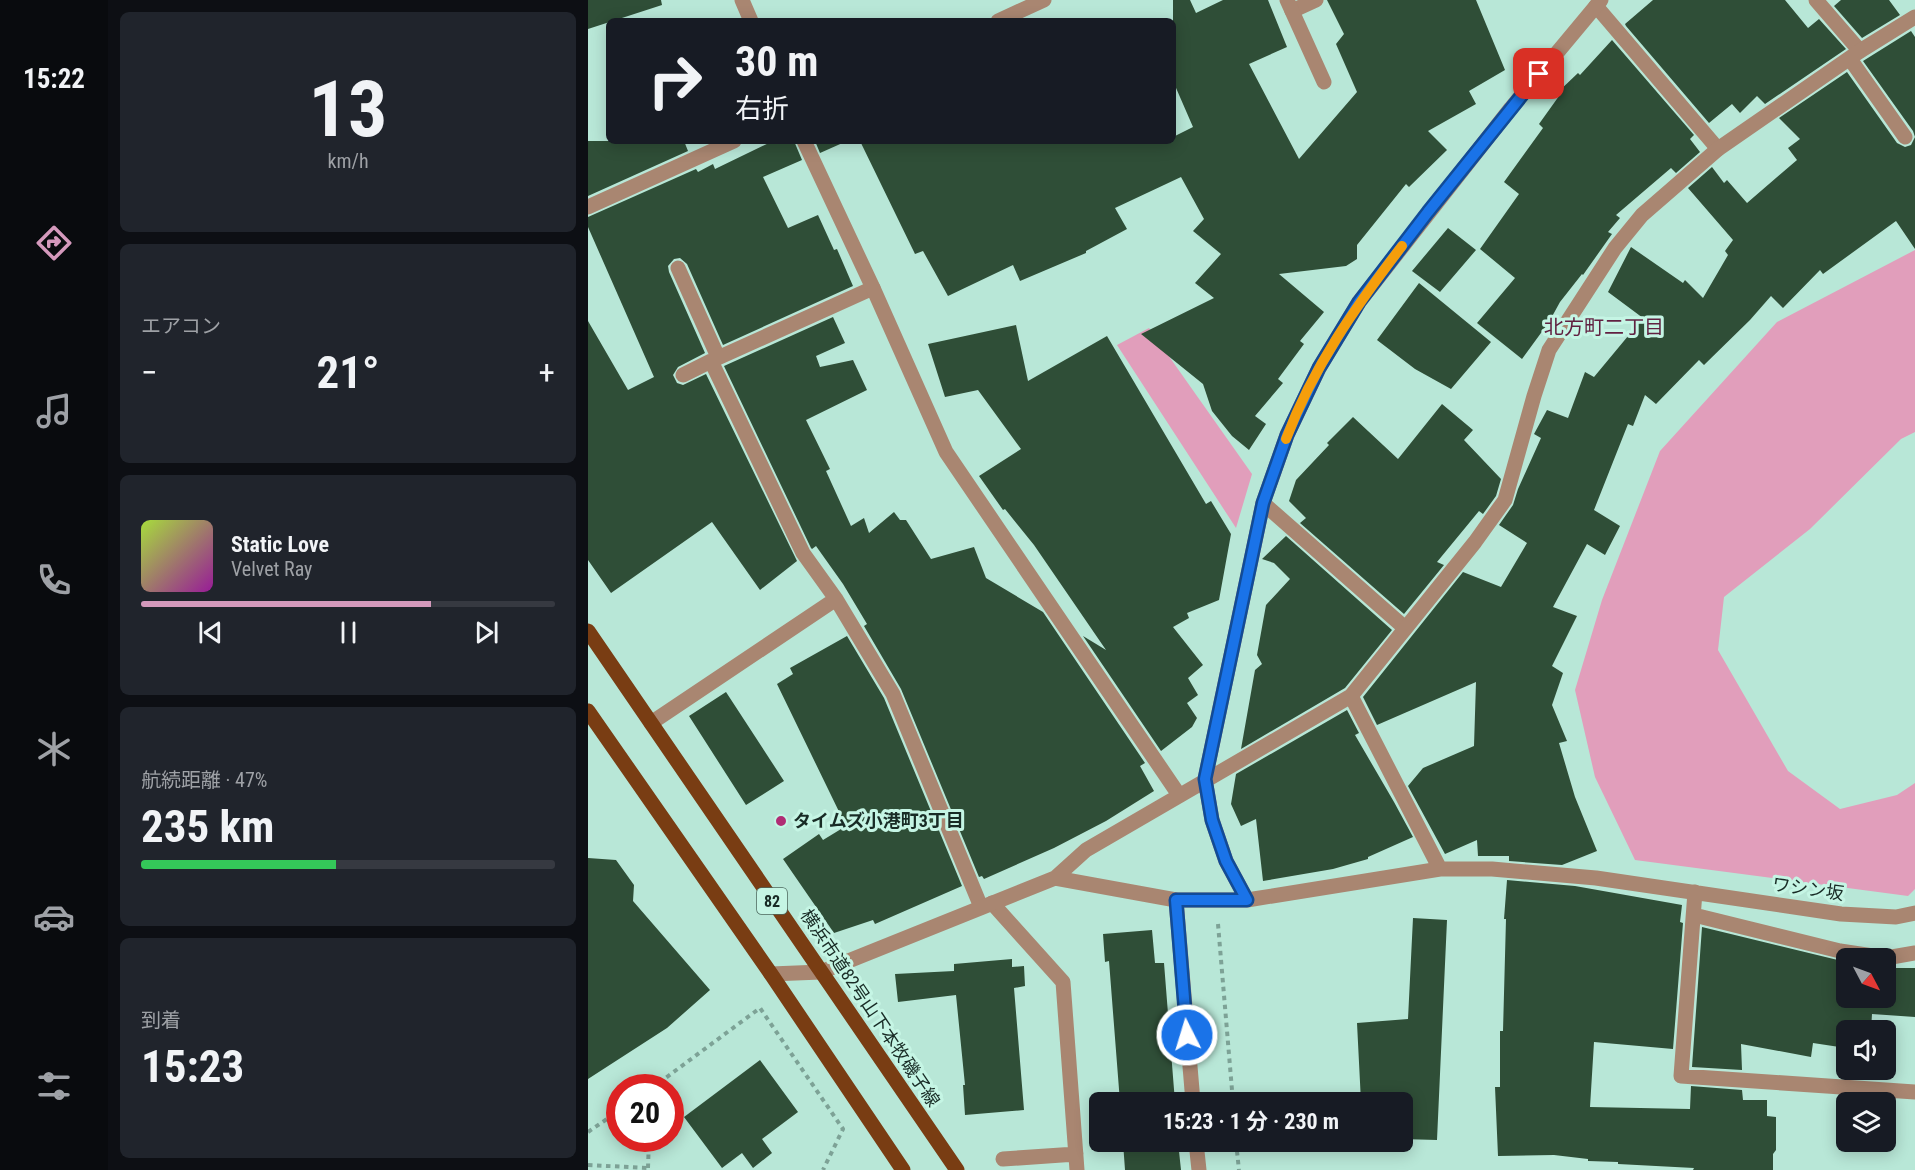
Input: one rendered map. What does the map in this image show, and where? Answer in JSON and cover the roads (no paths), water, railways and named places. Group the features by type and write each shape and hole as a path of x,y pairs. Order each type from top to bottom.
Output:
{"main road":[{"name":"横浜市道82号山下本牧磯子線","path":"588,631 957,1170"},
{"name":"82","path":"588,711 771,974 890,1154 903,1170"},
{"path":"890,1154 892,1170"}],"street":[{"path":"742,0 750,18"},
{"path":"1005,18 1044,0"},
{"path":"1316,0 1290,6 1324,82"},
{"path":"1816,0 1855,55 1905,137"},
{"path":"1247,900 1226,861 1212,820 1205,779 1263,503 1287,435 1319,368 1359,302 1470,160 1599,3 1718,149"},
{"path":"771,974 821,972 1055,878 1086,850 1351,696 1475,542 1505,500 1549,350 1615,248 1642,215 1718,149 1855,55 1915,17"},
{"path":"588,207 727,144"},
{"path":"805,144 946,452 1179,795"},
{"path":"678,268 715,359 804,553 836,599 893,694 986,905 1063,982 1077,1170"},
{"path":"683,375 873,288"},
{"path":"1263,503 1405,628"},
{"path":"651,723 836,599"},
{"path":"1351,696 1440,869"},
{"name":"ワシン坂","path":"1055,878 1176,900 1247,900 1440,869 1492,869 1596,878 1841,914 1896,917 1915,914"},
{"path":"1695,892 1681,1076 1915,1092"},
{"path":"1176,900 1192,1092"},
{"path":"1694,915 1840,951 1887,958 1915,953"},
{"path":"1197,1152 1199,1170"},
{"path":"1003,1159 1076,1154"}],"place":[{"name":"タイムズ小港町3丁目","path":"781,821"}],"district":[{"name":"北方町二丁目","path":"1604,327"}]}
